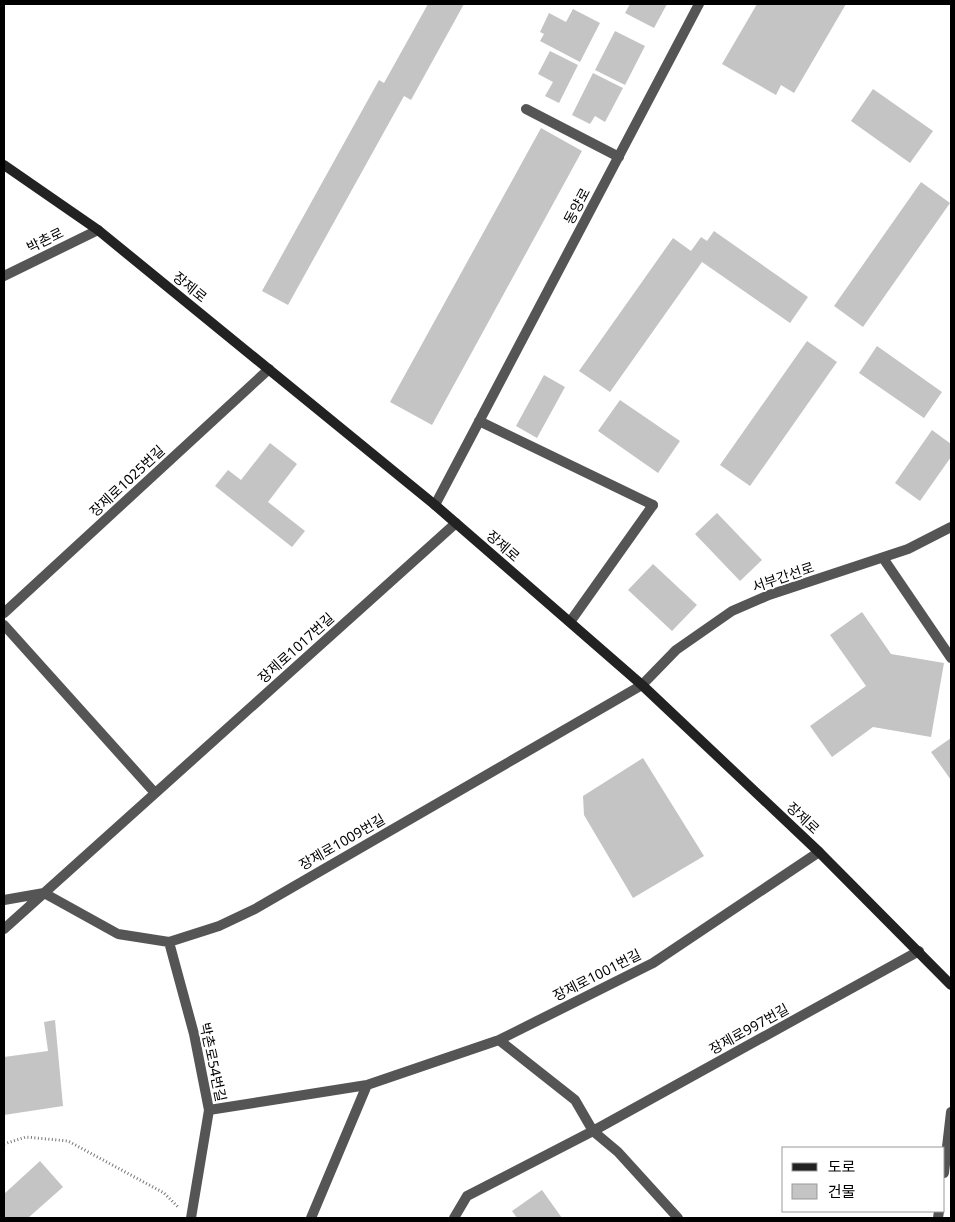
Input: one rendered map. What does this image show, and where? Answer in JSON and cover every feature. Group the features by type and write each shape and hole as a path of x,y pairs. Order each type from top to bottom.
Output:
{"main road":[{"name":"장제로","path":"4,165 98,230 456,523 642,685 819,852 951,985"}],"street":[{"name":"동양로","path":"435,505 699,4"},
{"path":"526,109 619,157"},
{"name":"박촌로","path":"4,276 98,230"},
{"name":"장제로1025번길","path":"4,613 269,369"},
{"path":"479,422 653,505 570,622"},
{"name":"장제로1017번길","path":"4,929 456,523"},
{"name":"서부간선로","path":"642,685 676,650 732,611 769,595 908,549 951,527"},
{"path":"883,558 951,658"},
{"path":"4,625 155,793"},
{"name":"장제로1009번길","path":"44,893 118,934 169,942 219,926 255,909 642,685"},
{"name":"장제로1001번길","path":"209,1110 367,1085 499,1040 653,962 819,852"},
{"path":"4,900 44,893"},
{"name":"박촌로54번길","path":"169,942 194,1034 209,1110 187,1215"},
{"name":"장제로997번길","path":"454,1218 467,1196 593,1131 919,951"},
{"path":"499,1040 575,1100 593,1131 618,1152 678,1218"},
{"path":"311,1218 367,1085"},
{"path":"945,1164 951,1112"}],"path":[{"path":"4,1144 26,1137 68,1140 164,1193 187,1215"}],"building":[{"path":"428,4 464,4 411,100 404,96 288,305 262,291 379,80 384,83"},
{"path":"630,4 667,4 654,28 625,13"},
{"path":"757,4 846,4 794,93 781,85 776,95 722,64"},
{"path":"573,9 600,23 580,62 540,41 544,34 540,32 549,13 566,22"},
{"path":"615,31 645,46 625,85 595,70"},
{"path":"550,51 578,65 559,103 545,96 553,82 538,74"},
{"path":"593,73 623,88 605,122 595,116 590,124 572,115"},
{"path":"873,89 933,131 910,163 851,121"},
{"path":"541,128 582,151 432,425 390,402"},
{"path":"921,182 950,203 863,327 834,306"},
{"path":"714,231 808,297 790,323 702,262 610,392 579,371 673,238 691,251 701,237 707,241"},
{"path":"807,341 837,362 750,486 720,465"},
{"path":"877,346 942,392 924,418 859,373"},
{"path":"544,375 565,387 537,438 516,426"},
{"path":"620,400 680,441 658,473 598,431"},
{"path":"932,430 951,444 951,457 920,501 895,483"},
{"path":"270,443 297,464 268,502 305,531 292,547 215,486 228,470 241,480"},
{"path":"717,513 762,560 740,581 695,534"},
{"path":"653,564 697,605 672,631 628,590"},
{"path":"862,612 891,654 944,663 931,737 873,727 832,757 810,726 866,686 830,635"},
{"path":"951,738 951,780 931,752"},
{"path":"643,758 704,856 633,898 584,815 583,796"},
{"path":"55,1020 63,1106 4,1115 4,1057 48,1051 44,1022"},
{"path":"40,1161 63,1187 28,1218 4,1218 4,1194"},
{"path":"542,1190 562,1218 517,1218 512,1211"}]}
